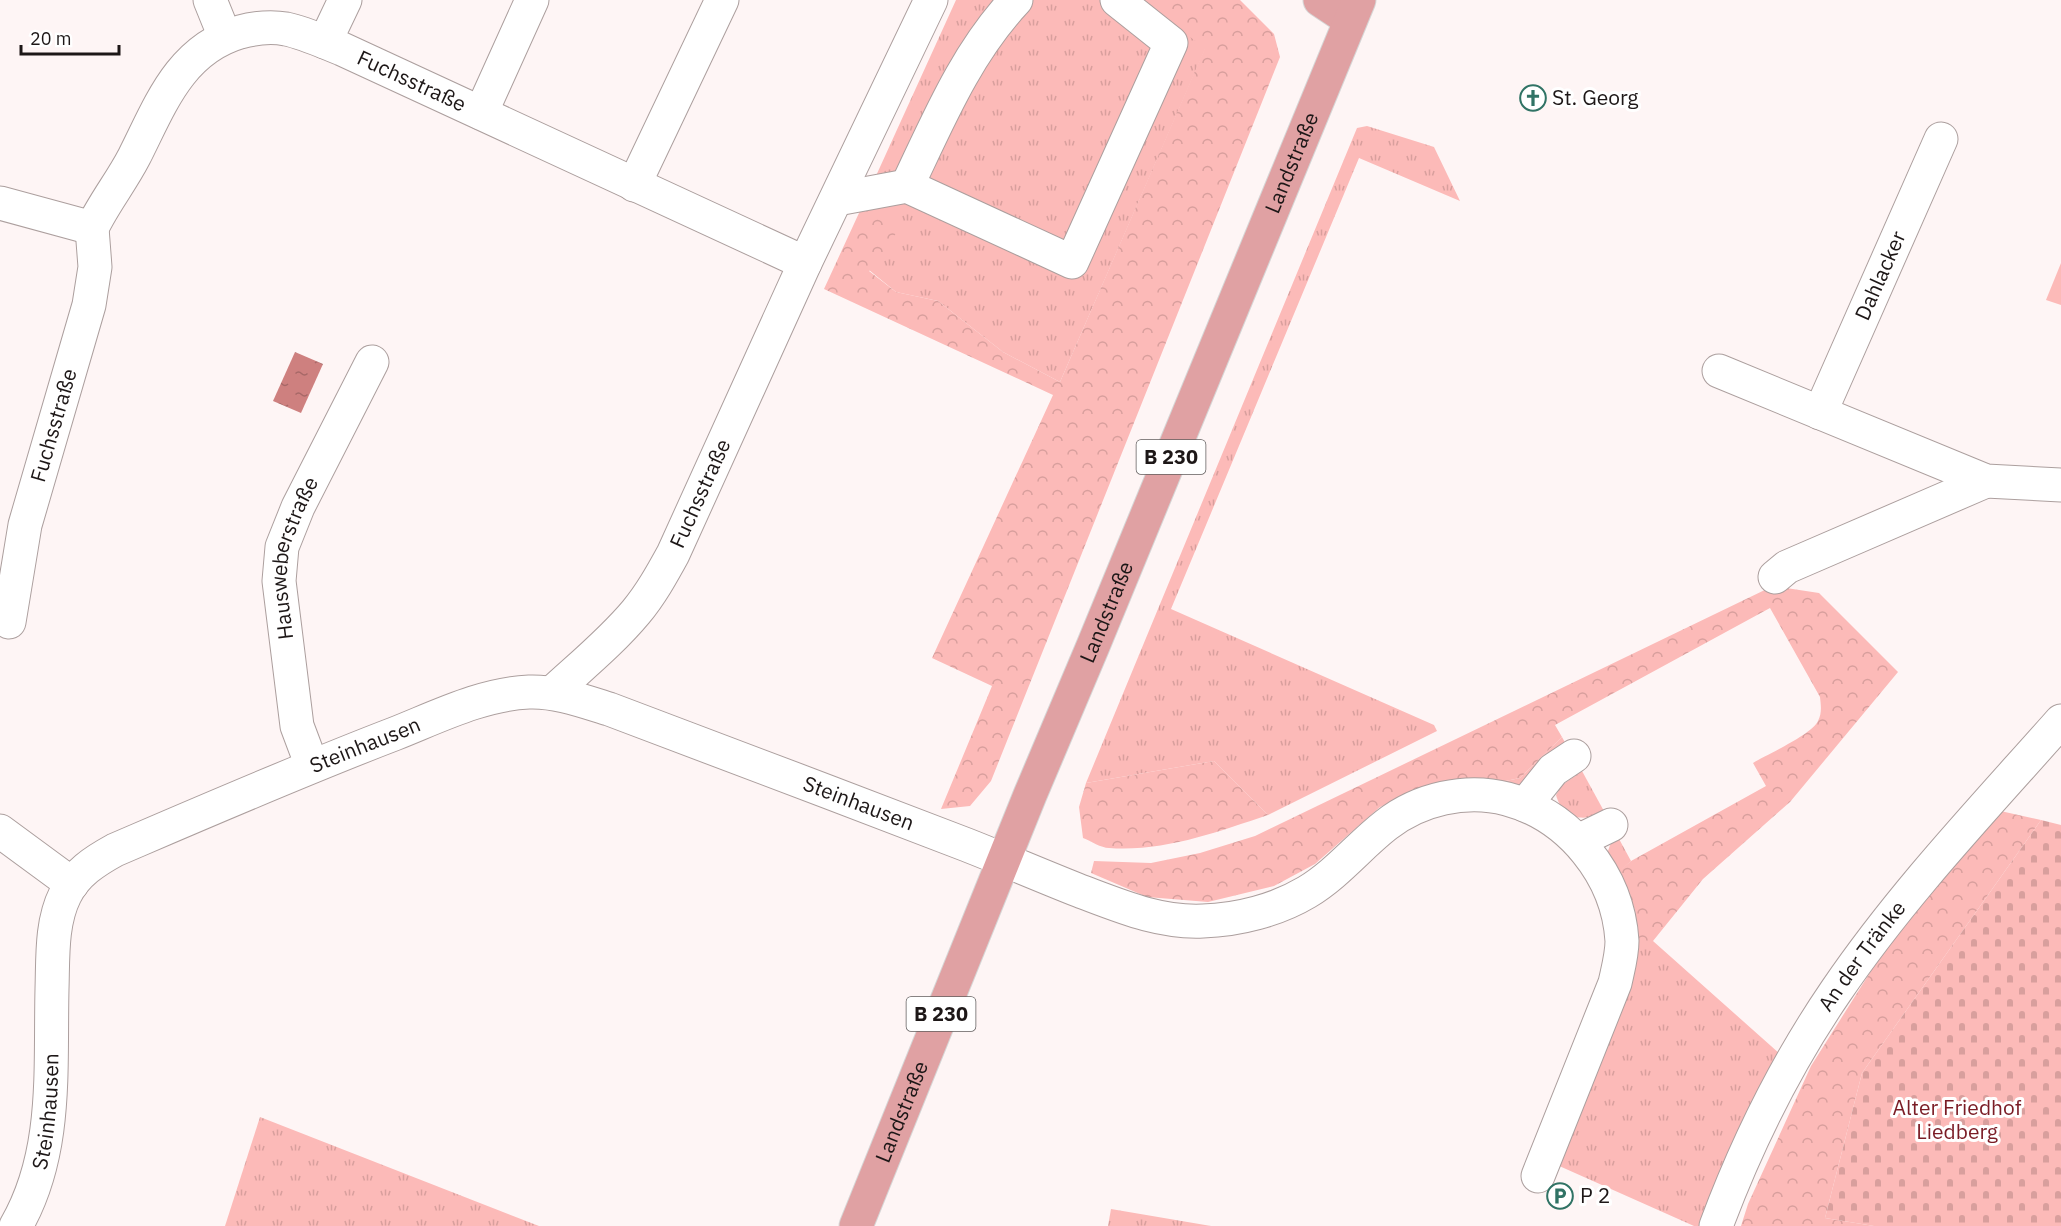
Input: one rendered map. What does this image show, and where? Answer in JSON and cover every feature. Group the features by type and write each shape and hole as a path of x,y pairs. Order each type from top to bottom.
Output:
{"main road":[{"path":"1320,0 1354,10"},
{"name":"Landstraße","path":"856,1226 1354,10"}],"street":[{"path":"210,0 225,37"},
{"path":"325,42 345,0"},
{"path":"481,113 532,0"},
{"path":"634,185 722,0"},
{"name":"Fuchsstraße","path":"552,693 620,629 635,613 660,578 805,263 931,0"},
{"path":"907,186 974,55 999,18 1016,0"},
{"path":"837,199 907,186 1072,262 1171,43 1117,0"},
{"name":"Fuchsstraße","path":"9,622 25,525 89,305 95,267 92,228 124,177 170,86 204,49 225,37 251,29 276,28 305,34 805,263"},
{"name":"Dahlacker","path":"1820,413 1941,139"},
{"path":"0,203 92,228"},
{"name":"Hausweberstraße","path":"312,766 297,726 279,581 282,547 298,507 372,362"},
{"path":"1719,371 1986,481 2061,486"},
{"path":"1774,577 1787,567 1986,481"},
{"name":"Steinhausen","path":"16,1226 38,1176 48,1136 54,940 62,902 72,884 85,869 116,850 312,766 466,706 507,694 529,692 552,693 609,708 1131,911 1180,921 1226,920 1255,914 1285,903 1327,878 1387,824 1428,802 1470,794 1497,796 1524,805 1552,819 1578,841 1600,871 1613,900 1622,943 1615,983 1538,1176"},
{"name":"An der Tränke","path":"1716,1226 1747,1148 1772,1097 1813,1026 1859,958 1924,875 2061,721"},
{"path":"1524,805 1553,770 1574,756"},
{"path":"1578,841 1611,825"},
{"path":"0,831 72,884"}],"green space":[{"path":"956,0 1140,0 1206,47 1060,382 1003,352 938,301 896,292 869,270 865,200"},
{"path":"1140,0 1240,0 1274,34 1280,57 991,781 970,806 941,809 992,686 932,658 1053,395 824,289 865,200 891,217 896,232 888,256 869,271 896,292 938,301 1003,352 1060,382 1205,48"},
{"path":"1367,126 1434,147 1460,201 1359,158 1171,609 1434,725 1437,731 1268,815 1214,761 1086,783 1357,128"},
{"path":"2061,263 2061,305 2046,300"},
{"path":"1773,586 1819,593 1898,672 1790,802 1703,879 1653,941 1639,942 1635,910 1619,871 1631,861 1766,786 1753,763 1789,744 1818,721 1821,709 1820,697 1770,608 1555,725 1562,737 1520,778 1496,783 1476,779 1427,785 1380,807 1315,864 1274,886 1208,902 1147,897 1091,873 1094,861 1151,863 1200,853 1255,836"},
{"path":"1562,737 1568,748 1524,784 1512,786 1496,783 1520,778"},
{"path":"1214,761 1268,815 1190,839 1150,847 1106,848 1083,838 1079,807 1086,783"},
{"path":"1582,771 1605,813 1582,818 1575,817 1559,804 1556,795 1562,785"},
{"path":"1996,810 2041,820 1862,1073 1825,1218 1874,1226 1741,1226 1748,1204 1811,1066 1888,944"},
{"name":"Alter Friedhof Liedberg","path":"2041,820 2061,825 2061,1226 1874,1226 1825,1218 1862,1073"},
{"path":"1618,837 1631,861 1619,872 1635,910 1639,941 1653,941 1780,1054 1704,1226 1694,1226 1557,1165 1623,995 1607,854 1610,845"},
{"path":"260,1117 539,1226 225,1226"},
{"path":"1111,1209 1211,1226 1108,1226"}],"water":[{"path":"295,352 323,364 301,413 273,401"}],"place":[{"name":"St. Georg","path":"1533,98"},
{"name":"P 2","path":"1560,1196"}]}
